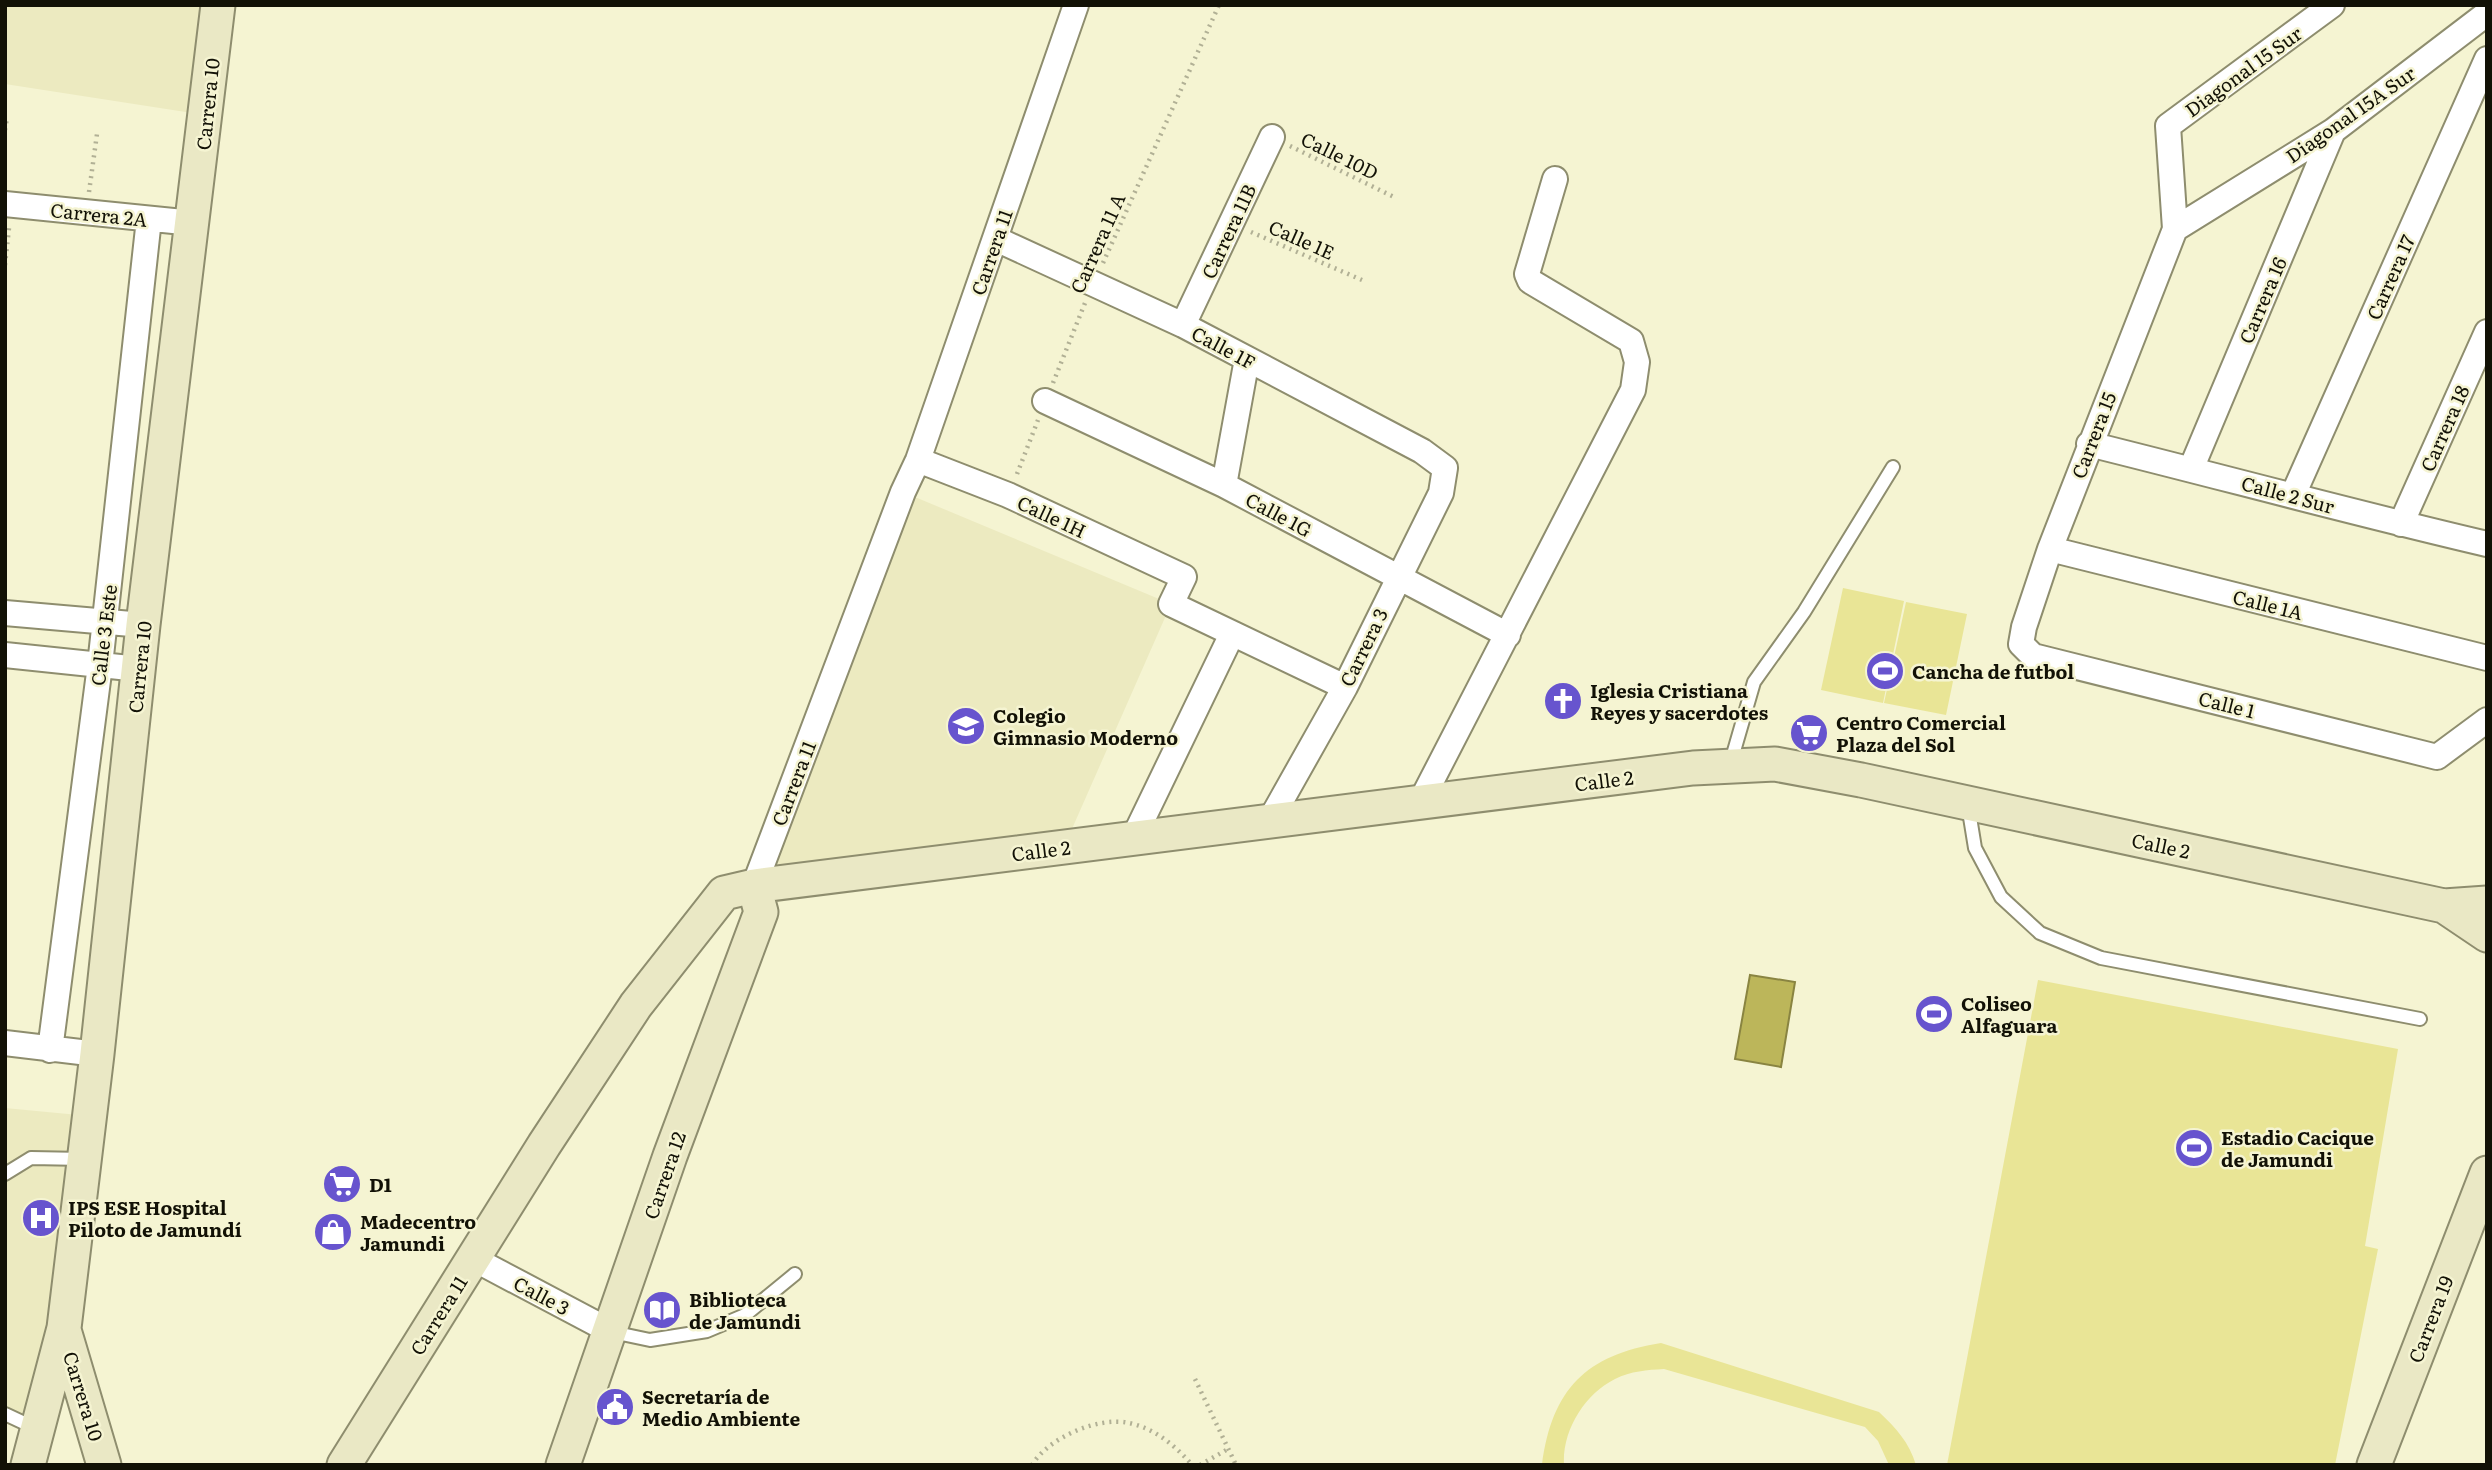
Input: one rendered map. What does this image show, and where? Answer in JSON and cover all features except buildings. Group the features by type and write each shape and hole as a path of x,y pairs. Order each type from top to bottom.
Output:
{"main road":[{"name":"Carrera 10","path":"28,1465 64,1328 97,1054 143,625 218,5"},
{"name":"Calle 2","path":"754,886 1693,768 1775,764 2444,906 2487,903"},
{"name":"Carrera 11","path":"344,1465 544,1145 636,1005 724,893 754,886"},
{"name":"Carrera 12","path":"564,1465 670,1156 761,912 754,886"},
{"name":"Calle 2","path":"2444,906 2487,935"},
{"name":"Carrera 19","path":"2374,1465 2487,1173"},
{"name":"Carrera 10","path":"64,1328 104,1465"}],"street":[{"name":"Carrera 11","path":"754,886 902,492 918,460 1076,5"},
{"name":"Diagonal 15 Sur","path":"2175,229 2168,126 2333,5"},
{"name":"Diagonal 15A Sur","path":"2175,229 2333,131 2478,12"},
{"name":"Carrera 17","path":"2293,495 2487,59"},
{"name":"Carrera 16","path":"2191,469 2333,131"},
{"name":"Carrera 11B","path":"1183,325 1272,137"},
{"path":"1420,803 1633,390 1637,362 1631,341 1530,281 1527,274 1555,178"},
{"name":"Carrera 2A","path":"9,204 193,223"},
{"name":"Calle 3 Este","path":"50,1050 100,665 149,219"},
{"name":"Carrera 15","path":"2021,644 2050,549 2175,229"},
{"name":"Calle 1F","path":"996,239 1183,325 1422,451 1445,468"},
{"name":"Carrera 18","path":"2401,524 2487,332"},
{"path":"1224,485 1247,359"},
{"name":"Calle 1G","path":"1045,401 1224,485 1508,635"},
{"name":"Calle 2 Sur","path":"2089,444 2487,544"},
{"name":"Calle 1H","path":"918,460 1008,495 1184,577 1171,604 1232,634"},
{"name":"Carrera 3","path":"1269,822 1345,687 1397,577 1441,493 1445,468"},
{"name":"Calle 1A","path":"2050,549 2487,658"},
{"path":"5,613 143,625"},
{"path":"1133,839 1232,634 1345,687"},
{"name":"Calle 1","path":"2021,644 2033,656 2437,757 2487,720"},
{"path":"5,655 139,669"},
{"path":"5,1043 97,1054"},
{"name":"Calle 3","path":"474,1259 610,1331"}],"lane":[{"path":"1730,766 1754,682 1804,612 1893,467"},
{"path":"1968,803 1975,848 2001,897 2040,933 2101,958 2420,1019"},
{"path":"5,1174 31,1158 84,1159"},
{"path":"610,1331 650,1340 707,1331 745,1315 795,1274"},
{"path":"5,1414 37,1430"}],"path":[{"name":"Carrera 11 A","path":"1008,495 1093,284 1219,5"},
{"path":"5,130 7,118"},
{"path":"87,212 97,134"},
{"name":"Calle 10D","path":"1272,137 1396,198"},
{"path":"5,265 9,204"},
{"name":"Calle 1E","path":"1231,223 1362,280"},
{"path":"1195,1379 1236,1465"},
{"path":"1032,1465 1046,1448 1063,1436 1086,1427 1127,1422 1168,1441 1192,1465"},
{"path":"1200,1465 1228,1449"}],"shaded area":[{"path":"5,5 218,5 205,115 5,84"},
{"name":"Colegio Gimnasio Moderno","path":"903,492 1171,604 1064,847 754,886"},
{"path":"1843,588 1904,601 1883,703 1821,690"},
{"path":"1906,602 1967,614 1946,715 1884,703"},
{"path":"1750,975 1795,982 1781,1067 1735,1059"},
{"name":"Estadio Cacique de Jamundi","path":"2038,980 2398,1049 2365,1246 2378,1249 2335,1465 1947,1465"},
{"name":"IPS ESE Hospital Piloto de Jamundí","path":"5,1108 89,1116 37,1430 5,1414"},
{"path":"1661,1343 1879,1412 1901,1436 1916,1465 1889,1465 1878,1441 1865,1427 1664,1369 1627,1374 1604,1386 1585,1404 1571,1426 1564,1452 1564,1465 1542,1465 1554,1416 1564,1396 1577,1380 1612,1356"}],"place":[{"name":"Cancha de futbol","path":"1885,671"},
{"name":"Iglesia Cristiana Reyes y sacerdotes","path":"1563,701"},
{"name":"Colegio Gimnasio Moderno","path":"966,726"},
{"name":"Centro Comercial Plaza del Sol","path":"1809,733"},
{"name":"Coliseo Alfaguara","path":"1934,1014"},
{"name":"Estadio Cacique de Jamundi","path":"2194,1148"},
{"name":"D1","path":"342,1184"},
{"name":"IPS ESE Hospital Piloto de Jamundí","path":"41,1218"},
{"name":"Madecentro Jamundi","path":"333,1232"},
{"name":"Biblioteca de Jamundi","path":"662,1310"},
{"name":"Secretaría de Medio Ambiente","path":"615,1407"}]}
